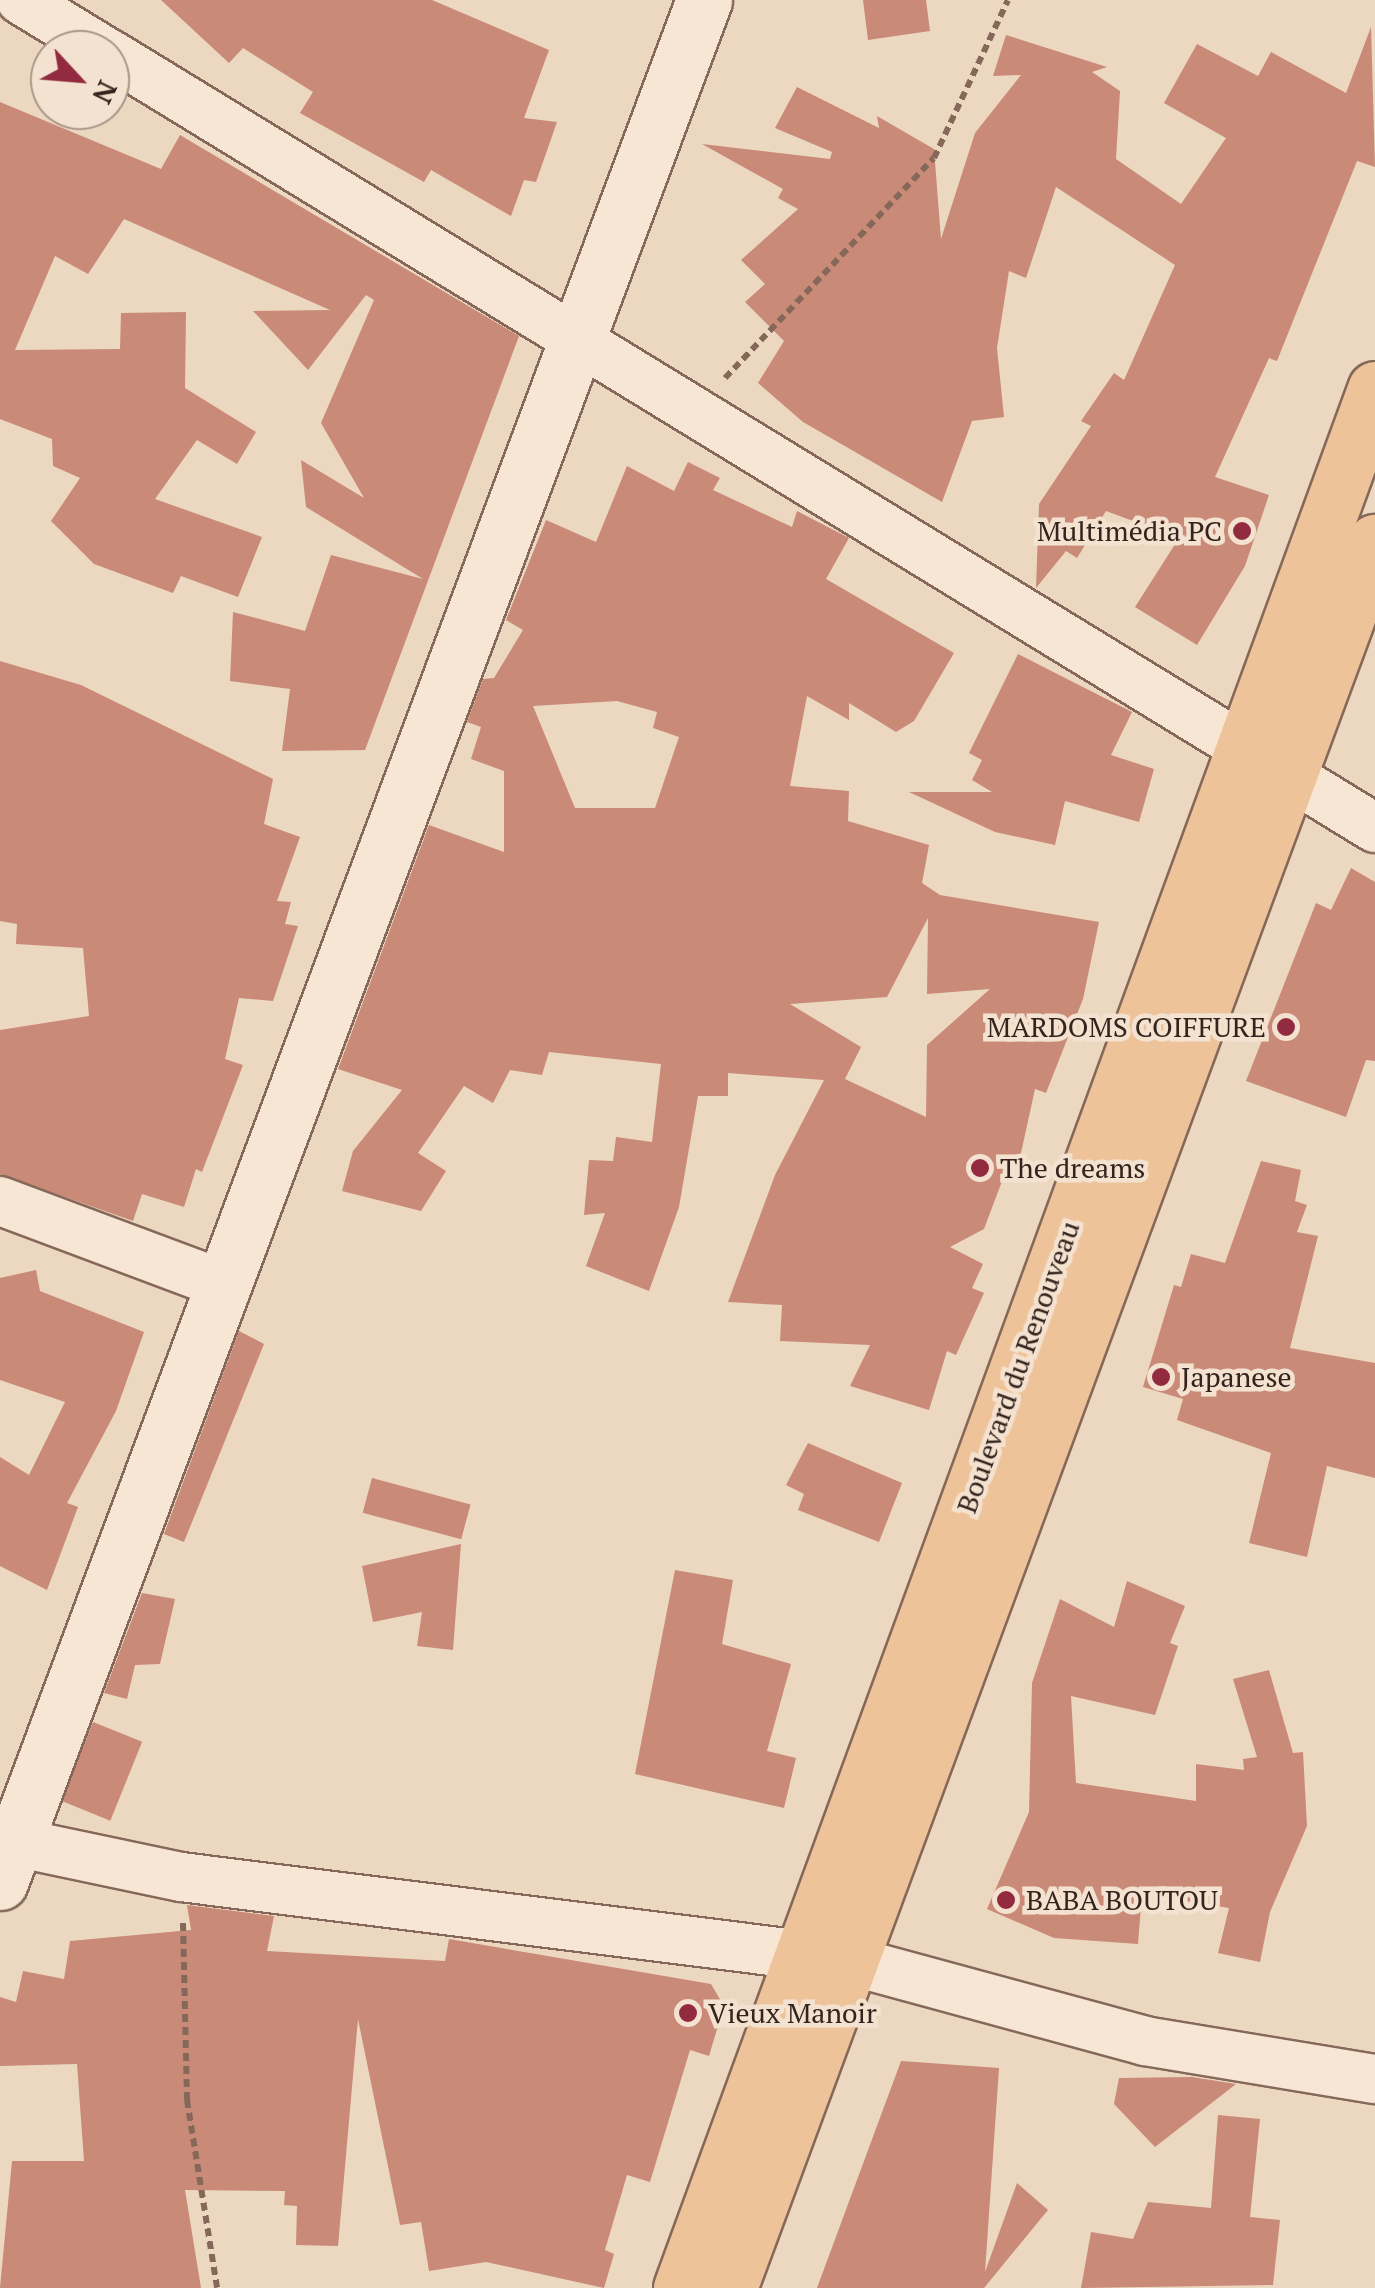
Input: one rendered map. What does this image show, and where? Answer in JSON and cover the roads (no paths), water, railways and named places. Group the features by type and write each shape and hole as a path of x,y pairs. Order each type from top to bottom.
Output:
{"main road":[{"path":"5,1854 582,344 704,0"},
{"name":"Boulevard du Renouveau","path":"729,2288 827,1956 1244,751 1375,389"},
{"name":"Boulevard du Renouveau","path":"681,2288 827,1956 1291,779 1375,542"}],"street":[{"path":"21,0 70,30"},
{"path":"130,66 1375,828"},
{"path":"0,1201 225,1284"},
{"path":"5,1854 827,1956 1144,2041 1375,2078"}],"place":[{"name":"Multimédia PC","path":"1242,531"},
{"name":"MARDOMS COIFFURE","path":"1286,1027"},
{"name":"The dreams","path":"980,1168"},
{"name":"Japanese","path":"1161,1377"},
{"name":"BABA BOUTOU","path":"1006,1900"},
{"name":"Vieux Manoir","path":"688,2013"}]}
